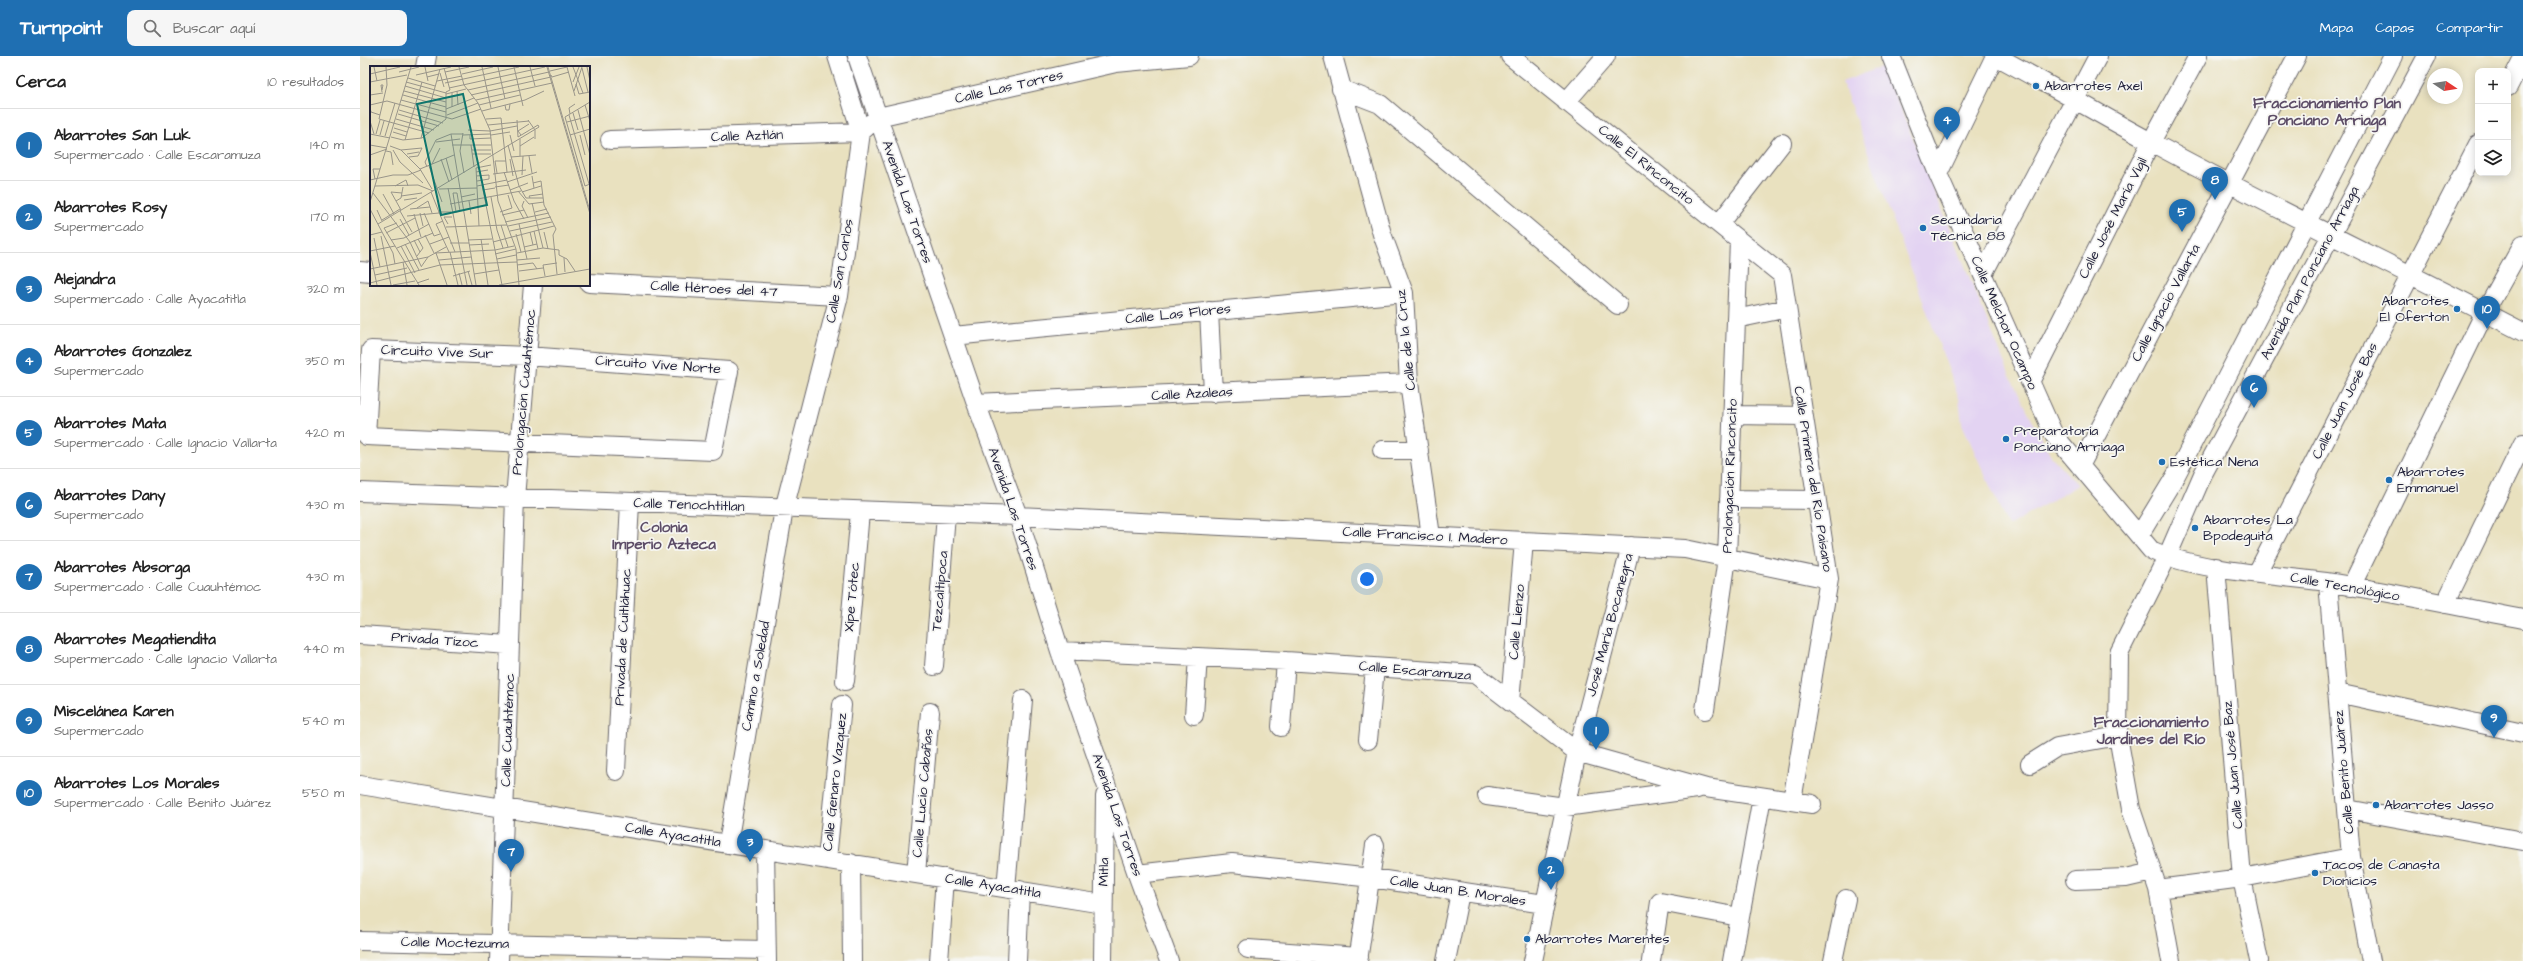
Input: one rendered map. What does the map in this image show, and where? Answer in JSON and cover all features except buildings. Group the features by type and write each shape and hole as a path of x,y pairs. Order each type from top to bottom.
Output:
{"street":[{"path":"425,66 427,56"},
{"name":"Calle San Carlos","path":"784,509 839,296 861,132 837,56"},
{"name":"Avenida Las Torres","path":"857,56 976,403 1018,516 1060,651 1137,874 1169,961"},
{"name":"Calle Las Torres","path":"878,118 1116,63 1189,56"},
{"name":"Calle de la Cruz","path":"1333,56 1382,234 1404,293 1409,383 1431,536"},
{"name":"Calle El Rinconcito","path":"1510,56 1782,275"},
{"path":"1566,102 1606,56"},
{"name":"Calle Melchor Ocampo","path":"1891,56 1938,174 2054,436 2151,550 2167,557"},
{"path":"1938,174 1996,56 2151,142 2229,183 2331,236 2410,273 2523,332"},
{"path":"1983,274 2098,56"},
{"name":"Calle José María Vigil","path":"2030,382 2151,142 2198,56"},
{"name":"Calle Ignacio Vallarta","path":"2080,466 2297,56"},
{"name":"Avenida Plan Ponciano Arriaga","path":"2139,536 2176,475 2393,56"},
{"name":"Avenida Plan Ponciano Arriaga","path":"2171,961 2158,889 2131,809 2118,736 2119,653 2167,557 2203,474 2427,56"},
{"path":"2511,81 2523,58"},
{"path":"1341,88 1380,104 1618,305"},
{"path":"861,132 878,118"},
{"name":"Calle Aztlán","path":"610,140 861,132"},
{"path":"1719,224 1782,143"},
{"name":"Calle Juan José Bas","path":"2257,573 2410,273 2475,150"},
{"name":"Prolongación Rinconcito","path":"1706,710 1727,558 1739,241"},
{"path":"2351,587 2486,312 2523,244"},
{"path":"360,271 370,272"},
{"name":"Calle Primera del Río Paisano","path":"1782,275 1829,579 1792,801"},
{"name":"Calle Héroes del 47","path":"590,283 839,296"},
{"name":"Prolongación Cuauhtémoc","path":"515,498 533,286"},
{"name":"Calle Las Flores","path":"953,336 1404,293"},
{"path":"1736,318 1787,308"},
{"path":"1209,311 1213,393"},
{"name":"Circuito Vive Sur","path":"519,444 366,436 371,350 527,356"},
{"name":"Circuito Vive Norte","path":"519,444 713,451 729,370 527,356"},
{"name":"Calle Azaleas","path":"976,403 1409,383"},
{"path":"1732,415 1803,416"},
{"path":"2445,604 2523,443"},
{"path":"1382,450 1419,450"},
{"path":"2176,475 2203,474"},
{"name":"Calle Tenochtitlan","path":"360,492 946,516 1018,516"},
{"name":"Calle Cuauhtémoc","path":"499,952 515,498"},
{"path":"1729,499 1816,500"},
{"name":"Privada de Cuitláhuac","path":"616,771 630,503"},
{"name":"Camino a Soledad","path":"728,844 784,509"},
{"name":"Xipe Tótec","path":"845,681 860,512"},
{"name":"Tezcaltipoca","path":"934,666 946,516"},
{"name":"Calle Francisco I. Madero","path":"1018,516 1685,549 1829,579"},
{"name":"Calle Lienzo","path":"1510,702 1524,541"},
{"name":"José María Bocanegra","path":"1533,961 1577,752 1631,546"},
{"name":"Calle Tecnológico","path":"2167,557 2216,567 2328,582 2523,619"},
{"name":"Calle Juan José Baz","path":"2216,567 2242,878 2259,961"},
{"name":"Calle Benito Juárez","path":"2328,582 2351,856 2371,961"},
{"name":"Privada Tízoc","path":"360,635 510,645"},
{"name":"Calle Escaramuza","path":"1060,651 1286,661 1475,674 1577,752 1706,788 1812,804"},
{"path":"1194,715 1198,657"},
{"path":"1280,727 1286,661"},
{"path":"1368,740 1375,668"},
{"path":"2337,693 2523,733"},
{"path":"1017,961 1013,889 1023,700"},
{"name":"Calle Genaro Vazquez","path":"827,860 842,705"},
{"name":"Calle Lucio Cabañas","path":"916,874 930,712"},
{"path":"2030,764 2057,747 2118,736"},
{"name":"Mitla","path":"1102,961 1106,783"},
{"name":"Calle Ayacatitla","path":"360,785 1104,904"},
{"path":"1487,796 1565,807 1706,788"},
{"path":"1732,961 1762,797"},
{"path":"2347,809 2523,841"},
{"path":"1248,949 1359,959 1372,878 1375,845"},
{"path":"765,850 766,955"},
{"path":"2158,889 2242,878 2351,856"},
{"path":"851,863 852,961"},
{"name":"Calle Juan B. Morales","path":"1137,874 1232,863 1372,878 1460,893 1544,904"},
{"path":"2075,880 2126,878 2152,872"},
{"path":"939,961 945,878"},
{"path":"1446,961 1460,893"},
{"path":"1833,961 1846,899"},
{"path":"1651,961 1660,902 1739,917"},
{"name":"Calle Moctezuma","path":"360,941 499,952 766,955"}],"shaded area":[{"name":"Secundaria Técnica 88","path":"1883,66 2009,374 2050,455 2078,485 2008,526 1962,424 1959,398 1842,82"}],"place":[{"name":"Abarrotes Axel","path":"2036,86"},
{"name":"Abarrotes Gonzalez","path":"1947,140"},
{"name":"Abarrotes Megatiendita","path":"2215,200"},
{"name":"Secundaria Técnica 88","path":"1923,228"},
{"name":"Abarrotes Mata","path":"2182,232"},
{"name":"Abarrotes El Oferton","path":"2457,309"},
{"name":"Abarrotes Los Morales","path":"2487,329"},
{"name":"Abarrotes Dany","path":"2254,408"},
{"name":"Preparatoría Ponciano Arriaga","path":"2006,439"},
{"name":"Estética Nena","path":"2162,462"},
{"name":"Abarrotes Emmanuel","path":"2389,480"},
{"name":"Abarrotes La Bpodeguita","path":"2195,528"},
{"name":"Miscelánea Karen","path":"2494,738"},
{"name":"Abarrotes San Luk","path":"1596,750"},
{"name":"Abarrotes Jasso","path":"2376,805"},
{"name":"Alejandra","path":"750,862"},
{"name":"Abarrotes Absorga","path":"511,872"},
{"name":"Tacos de Canasta Dionicios","path":"2315,873"},
{"name":"Abarrotes Rosy","path":"1551,890"},
{"name":"Abarrotes Marentes","path":"1527,939"}],"district":[{"name":"Fraccionamiento Plan Ponciano Arriaga","path":"2327,112"},
{"name":"Colonia Imperio Azteca","path":"664,536"},
{"name":"Fraccionamiento Jardines del Río","path":"2151,730"}]}
